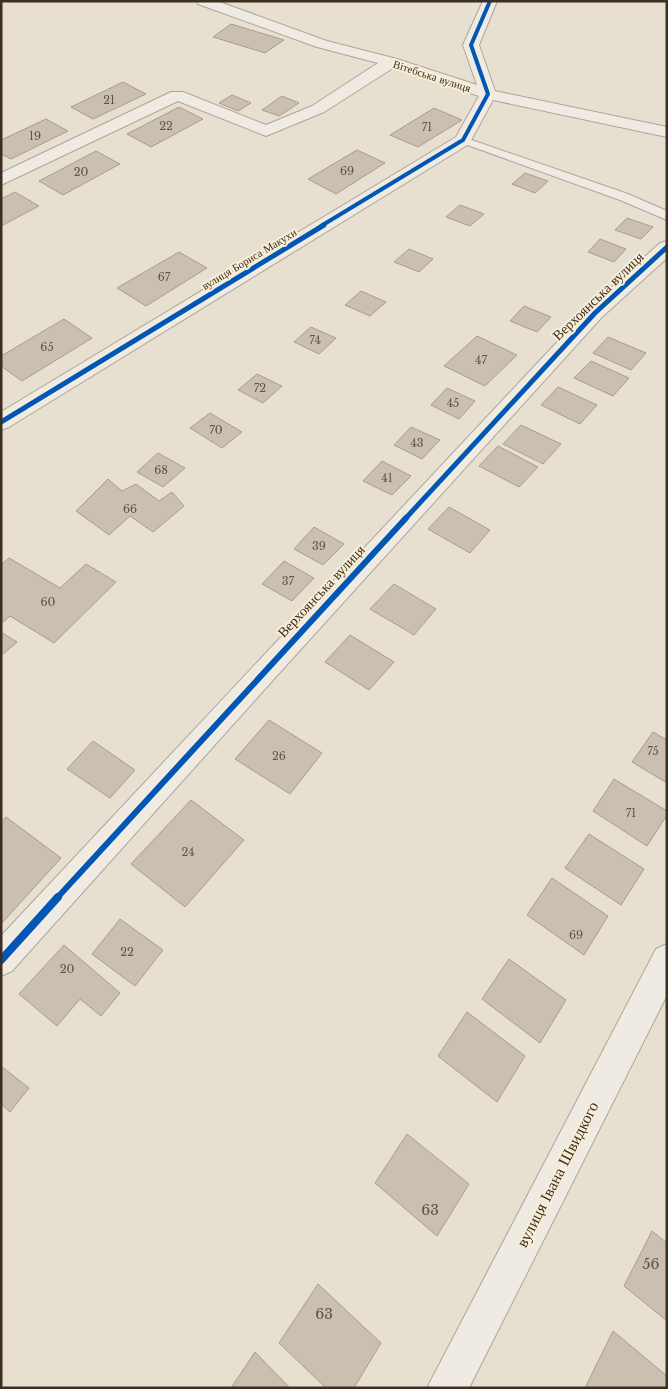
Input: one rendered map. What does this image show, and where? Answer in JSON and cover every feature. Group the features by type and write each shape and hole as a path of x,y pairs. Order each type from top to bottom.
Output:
{"street":[{"name":"Вітебська вулиця","path":"203,1 322,44 391,62 488,94 667,132"},
{"path":"464,140 488,94 470,45 490,1"},
{"path":"1,180 177,95 266,131 318,109 391,62"},
{"name":"вулиця Бориса Макухи","path":"1,422 464,140"},
{"name":"Верхоянська вулиця","path":"1,960 263,672 595,313 667,247"},
{"name":"вулиця Івана Швидкого","path":"447,1388 667,960"}],"lane":[{"path":"464,140 624,197 667,216"}],"building":[{"path":"231,24 284,40 265,53 213,37"},
{"path":"123,82 146,94 93,119 71,107"},
{"path":"232,95 251,103 238,111 219,103"},
{"path":"282,96 299,103 279,116 262,110"},
{"path":"179,107 203,119 151,147 127,134"},
{"path":"434,108 462,120 418,147 390,135"},
{"path":"46,119 68,131 11,159 1,154 1,140"},
{"path":"357,150 385,163 336,194 308,179"},
{"path":"96,151 120,164 63,195 39,181"},
{"path":"525,173 548,181 535,193 512,184"},
{"path":"15,192 39,206 1,226 1,199"},
{"path":"460,205 484,214 470,226 446,217"},
{"path":"627,218 653,227 641,239 615,230"},
{"path":"600,239 626,249 614,262 588,252"},
{"path":"409,249 433,259 419,272 394,262"},
{"path":"179,252 207,268 146,306 117,288"},
{"path":"361,291 386,302 370,316 345,305"},
{"path":"524,306 551,317 537,332 510,321"},
{"path":"64,319 92,338 22,381 1,366 1,356"},
{"path":"311,327 336,338 319,354 294,342"},
{"path":"477,336 517,355 485,386 444,366"},
{"path":"608,337 646,353 631,370 593,353"},
{"path":"591,361 629,378 613,396 574,378"},
{"path":"257,374 282,386 263,403 238,390"},
{"path":"558,387 597,405 580,424 541,405"},
{"path":"447,388 475,401 459,419 431,405"},
{"path":"210,413 242,432 222,448 190,428"},
{"path":"521,425 561,444 543,464 503,444"},
{"path":"411,427 440,440 422,459 394,445"},
{"path":"498,446 538,467 519,487 479,466"},
{"path":"158,453 185,468 163,487 137,472"},
{"path":"382,461 411,476 392,495 363,481"},
{"path":"108,479 122,491 136,484 159,501 172,492 184,506 153,532 130,516 109,535 76,511"},
{"path":"449,507 490,530 470,553 428,529"},
{"path":"314,527 344,544 323,565 294,549"},
{"path":"9,558 60,588 86,564 116,582 54,643 10,616 1,624 1,565"},
{"path":"284,561 314,578 292,601 262,584"},
{"path":"394,584 436,609 414,635 370,609"},
{"path":"1,632 17,642 1,656"},
{"path":"350,635 394,662 369,690 325,662"},
{"path":"269,720 322,753 290,794 235,759"},
{"path":"653,732 667,740 667,783 632,762"},
{"path":"93,741 135,770 110,798 67,769"},
{"path":"614,779 667,811 667,815 647,846 593,811"},
{"path":"191,800 244,840 185,907 131,864"},
{"path":"6,817 61,858 1,924 1,822"},
{"path":"589,834 644,869 621,905 565,868"},
{"path":"552,878 608,916 584,955 527,915"},
{"path":"120,919 163,950 135,986 92,954"},
{"path":"64,945 120,993 101,1016 80,999 57,1026 19,994"},
{"path":"509,959 566,1000 540,1043 482,999"},
{"path":"467,1012 525,1056 497,1102 438,1056"},
{"path":"1,1066 29,1088 10,1112 1,1104"},
{"path":"407,1134 469,1184 437,1236 375,1183"},
{"path":"652,1231 667,1243 667,1321 624,1286"},
{"path":"318,1284 381,1343 354,1388 326,1388 279,1343"},
{"path":"613,1331 667,1376 667,1388 585,1388"},
{"path":"255,1352 290,1388 231,1388"}],"cycle path":[{"path":"1,422 463,140 488,94 471,45 490,1"},
{"path":"1,960 263,672 595,313 667,247"}]}
